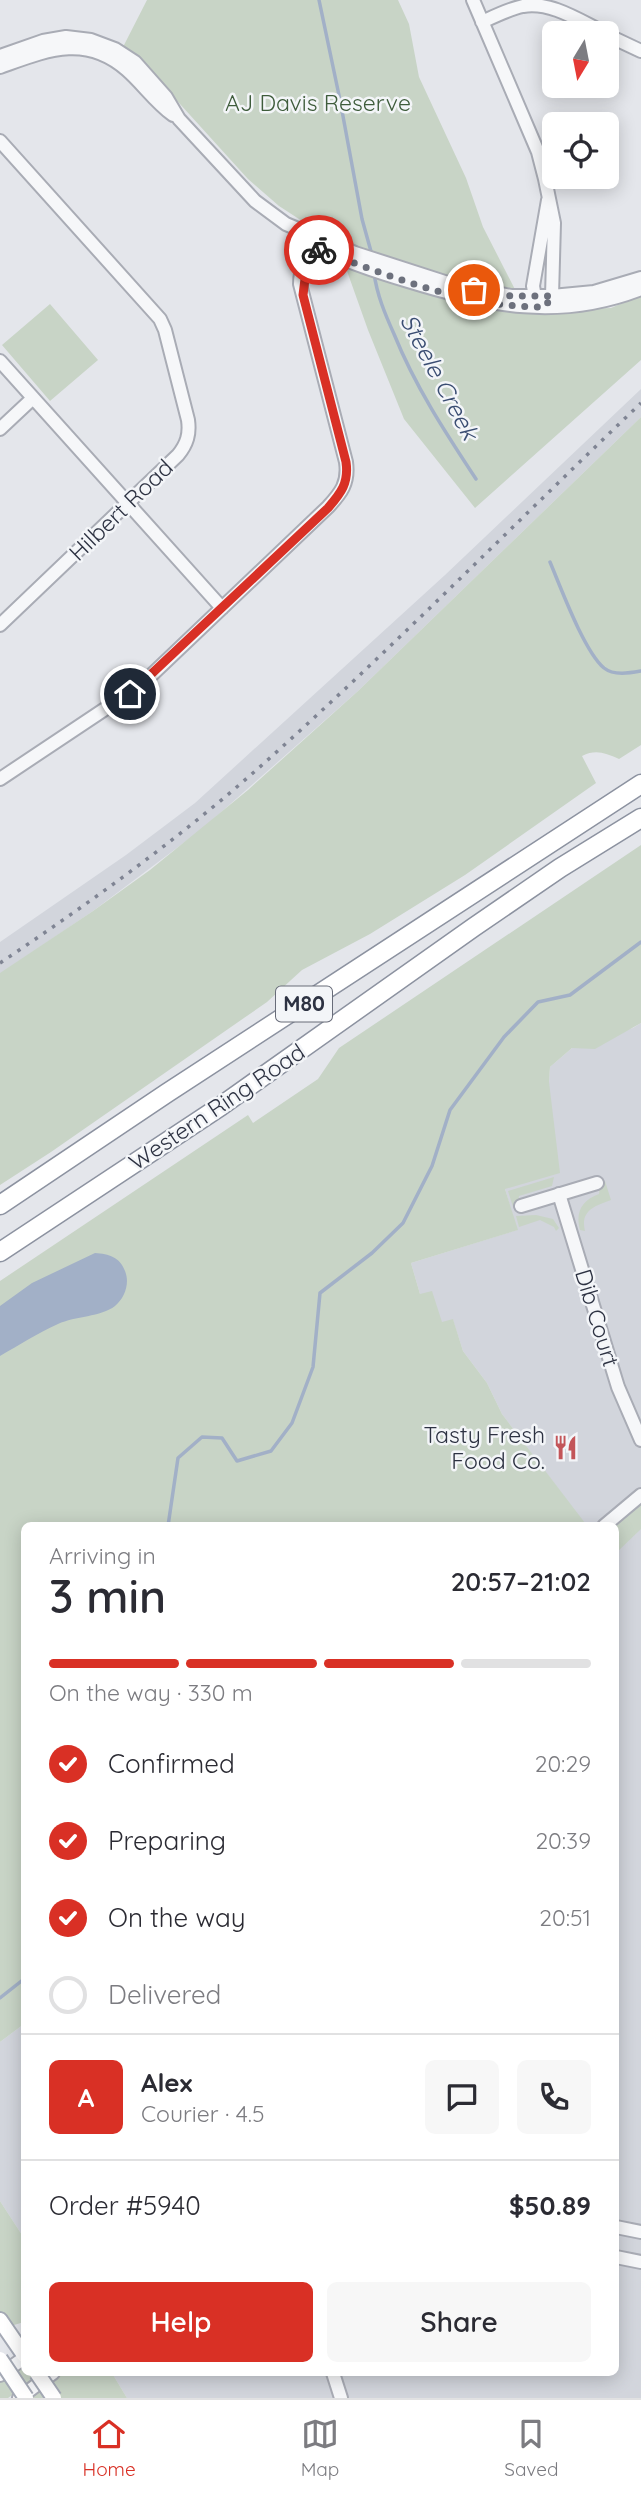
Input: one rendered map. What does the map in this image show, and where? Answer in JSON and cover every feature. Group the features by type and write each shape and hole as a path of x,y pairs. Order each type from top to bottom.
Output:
{"highway":[{"name":"Western Ring Road","path":"0,1205 641,784"},
{"name":"Western Ring Road","path":"0,1252 221,1106 560,868 641,818"},
{"path":"0,1262 221,1106"}],"main road":[{"path":"0,2320 21,2351"},
{"path":"0,2358 26,2398"},
{"path":"39,2376 54,2398"}],"street":[{"path":"473,0 538,152 554,223 552,296 545,307"},
{"path":"482,22 514,8 536,5 579,21"},
{"path":"0,55 55,38 82,38 102,43 135,62 166,97 179,119"},
{"path":"620,41 641,51"},
{"path":"0,67 62,47 101,54 126,69 159,104 179,119 244,190 304,241 355,259 477,301 514,307 545,307 599,301 641,289"},
{"name":"Hilbert Road","path":"0,141 157,315 165,330 189,433 186,444 178,455 0,625"},
{"path":"545,307 535,297 534,278 548,200"},
{"path":"0,779 130,694 328,508 343,490 346,480 344,454 303,295 301,275 317,245"},
{"path":"386,269 471,289 535,297 594,292 641,278"},
{"path":"0,361 222,608"},
{"path":"0,429 33,398"},
{"path":"521,1206 597,1183"},
{"name":"Dib Court","path":"559,1194 618,1387 641,1440"},
{"path":"609,1522 641,1495"},
{"path":"619,2228 641,2232"},
{"path":"619,2258 641,2262"},
{"path":"0,2375 21,2358"},
{"path":"19,2398 48,2376"},
{"path":"334,2376 341,2398"}],"shaded area":[{"path":"641,389 641,417 358,691 202,829 93,911 0,974 0,942 126,855 195,803 445,575"},
{"path":"641,1023 641,2398 127,2398 114,2376 619,2376 619,1522 583,1522 502,1414 487,1383 463,1351 453,1320 442,1323 420,1294 411,1263 517,1230 505,1189 549,1082 550,1067 572,1048"},
{"path":"21,2026 21,2233 0,2201 0,2042"}],"green space":[{"name":"AJ Davis Reserve","path":"147,0 398,0 409,24 419,77 466,178 483,227 526,311 611,308 641,295 641,360 475,508 404,419 347,271 352,266 322,234 279,206 248,179 141,61 123,47"},
{"path":"50,304 98,360 50,401 2,345"},
{"path":"641,417 641,745 619,759 600,753 582,756 596,783 465,875 370,934 302,970 267,1002 0,1185 0,973 150,870 248,790 358,691"},
{"path":"641,845 641,1023 595,1049 572,1048 550,1067 549,1082 560,1173 505,1189 518,1230 411,1263 420,1294 432,1291 442,1322 453,1319 463,1351 487,1383 502,1414 584,1522 21,1522 21,2026 0,2042 0,1281 248,1115 253,1123 318,1079 339,1048"},
{"path":"554,1177 552,1186 519,1196 513,1207 508,1191"},
{"path":"605,1181 611,1200 590,1210 585,1219 585,1231 580,1230 578,1218 581,1208 584,1203 599,1194 600,1186"},
{"path":"536,1215 553,1219 559,1228 556,1231 554,1227 540,1220 519,1227 516,1216"},
{"path":"641,1505 641,1529 619,1550 619,1523"},
{"path":"0,2201 21,2233 21,2323 0,2336"},
{"path":"21,2367 21,2376 39,2376 8,2398 0,2398 0,2382"},
{"path":"49,2376 114,2376 127,2398 19,2398"}],"water":[{"path":"95,1253 113,1257 123,1266 127,1285 119,1303 109,1310 58,1324 0,1356 0,1306 32,1283"}],"waterway":[{"name":"Steele Creek","path":"319,0 362,219 372,255"},
{"name":"Steele Creek","path":"374,273 385,312 411,372 476,479"},
{"name":"Steele Creek","path":"550,562 596,660 612,672 641,671"},
{"name":"Steele Creek","path":"169,1522 178,1458 202,1437 222,1438 237,1461 271,1451 292,1423 313,1367 320,1293 372,1253 403,1223 432,1166 450,1110 504,1037 538,1002 570,995 641,942"},
{"name":"Steele Creek","path":"0,1998 21,1981"}],"railway":[{"path":"0,963 134,868 262,765 406,631 641,403"}],"way so far":[{"path":"319,250 460,298 495,305 545,307 552,296 511,296 474,290"}],"place":[{"name":"Tasty Fresh Food Co.","path":"565,1448"}],"route":[{"path":"130,694 328,508 343,490 347,475 346,462 303,295 303,284 319,250"}]}
